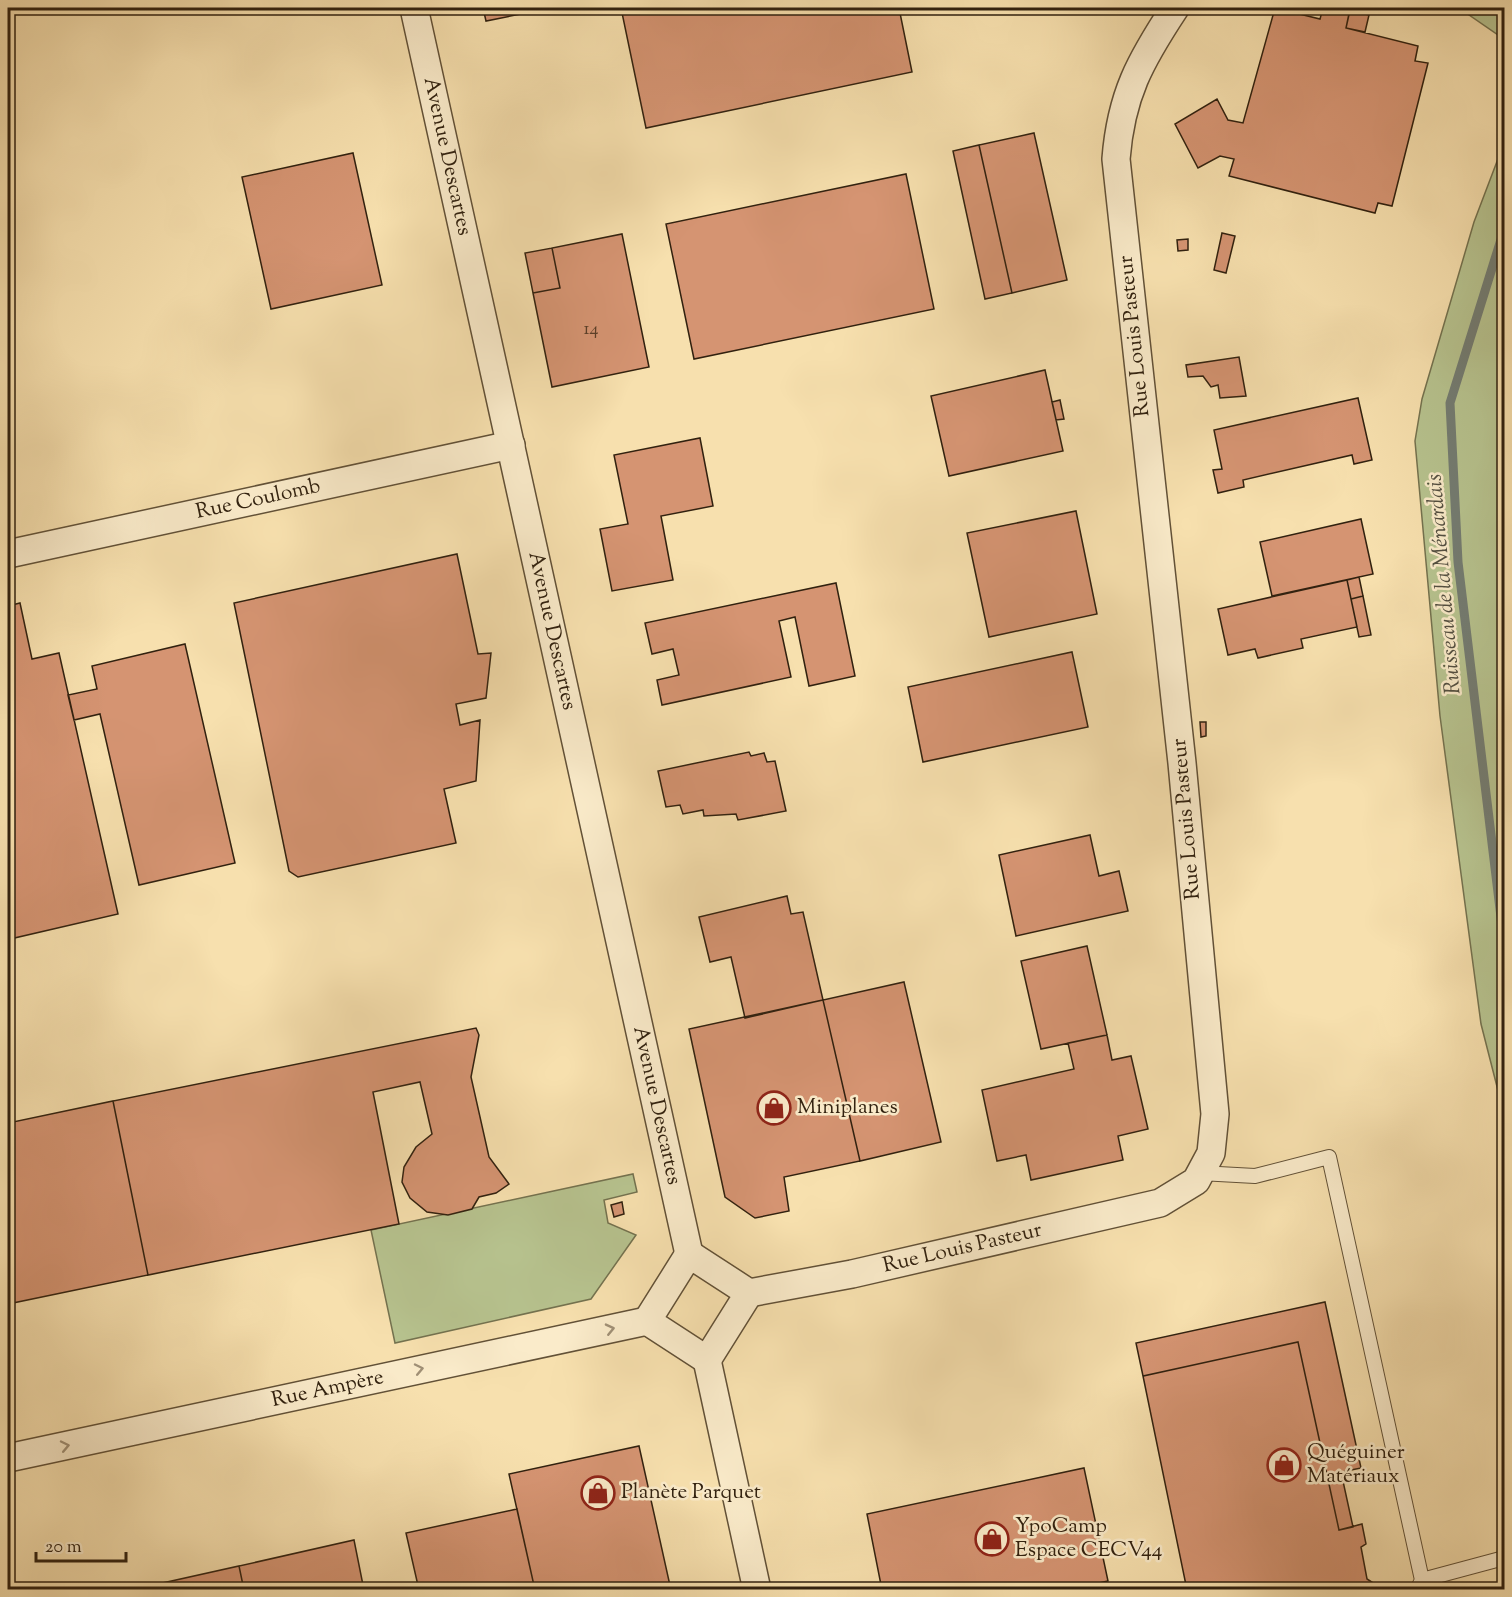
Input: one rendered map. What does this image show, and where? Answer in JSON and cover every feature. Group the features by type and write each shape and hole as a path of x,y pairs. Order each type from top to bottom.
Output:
{"street":[{"name":"Avenue Descartes","path":"414,8 689,1254"},
{"name":"Rue Louis Pasteur","path":"749,1293 852,1274 1160,1203 1196,1181 1212,1152 1215,1114 1181,751 1116,159 1119,125 1129,89 1147,50 1175,8"},
{"name":"Rue Coulomb","path":"8,554 510,445"},
{"path":"707,1359 647,1321 689,1254 749,1293 707,1359 757,1590"},
{"name":"Rue Ampère","path":"8,1458 647,1321"}],"lane":[{"path":"1200,1173 1254,1176 1329,1157 1420,1585 1504,1558"}],"green space":[{"path":"1459,8 1504,8 1504,39"},
{"path":"1504,143 1504,1114 1481,1024 1440,716 1415,441 1422,399 1474,222"},
{"path":"633,1174 637,1192 604,1200 608,1223 636,1235 591,1299 395,1343 371,1230"}],"building":[{"path":"483,8 551,8 486,21"},
{"path":"621,8 899,8 912,72 646,128"},
{"path":"1275,8 1320,19 1323,8 1350,9 1346,28 1418,46 1415,61 1428,63 1392,206 1378,203 1375,213 1229,176 1234,159 1220,156 1198,168 1175,124 1217,99 1228,120 1243,123"},
{"path":"1350,10 1369,15 1365,32 1346,28"},
{"path":"1034,133 1067,280 1012,293 979,145"},
{"path":"979,145 1012,293 985,299 953,151"},
{"path":"353,153 382,285 271,309 242,177"},
{"path":"906,174 934,309 694,359 666,224"},
{"path":"1222,233 1235,236 1226,273 1214,270"},
{"path":"622,234 649,367 552,387 533,293 560,288 552,248"},
{"path":"1188,239 1188,250 1178,251 1177,240"},
{"path":"552,248 560,288 533,293 525,253"},
{"path":"1239,357 1246,396 1220,398 1218,385 1211,387 1203,376 1188,377 1186,365"},
{"path":"1045,370 1063,451 949,476 931,396"},
{"path":"1358,398 1372,460 1354,464 1352,455 1243,480 1244,487 1218,493 1213,470 1222,469 1214,430"},
{"path":"1060,400 1064,419 1056,420 1052,402"},
{"path":"700,438 713,506 661,516 673,580 612,591 600,529 628,524 614,455"},
{"path":"1076,511 1097,614 989,637 967,533"},
{"path":"1361,519 1373,574 1272,596 1260,542"},
{"path":"457,554 478,654 491,653 486,698 456,704 460,725 480,720 476,781 444,789 456,843 298,877 289,871 234,603"},
{"path":"1359,577 1363,596 1351,599 1347,580"},
{"path":"1347,580 1357,627 1301,639 1303,648 1258,658 1255,649 1228,655 1218,609"},
{"path":"836,583 855,676 809,686 795,617 779,621 791,677 662,705 657,680 679,675 673,649 652,654 645,623"},
{"path":"1363,596 1371,635 1359,637 1351,599"},
{"path":"20,603 32,659 59,653 118,914 10,939 8,928 8,606"},
{"path":"185,644 235,863 139,885 100,714 74,720 68,695 97,689 92,666"},
{"path":"1072,652 1088,727 923,762 908,687"},
{"path":"1200,722 1206,722 1206,736 1201,737"},
{"path":"749,752 751,756 764,753 767,762 775,761 786,811 738,820 736,814 704,816 703,810 683,814 680,805 666,807 658,771"},
{"path":"1090,835 1099,876 1119,871 1128,911 1016,936 999,855"},
{"path":"787,896 791,914 803,912 823,1000 745,1018 731,957 710,962 699,917"},
{"path":"1087,946 1107,1035 1041,1049 1021,961"},
{"path":"904,982 941,1142 860,1161 823,1000"},
{"path":"823,1000 860,1161 784,1177 789,1211 755,1218 725,1197 689,1029"},
{"path":"476,1028 479,1035 471,1077 489,1157 509,1184 496,1193 479,1197 472,1209 448,1215 427,1212 410,1198 402,1182 404,1167 416,1147 432,1134 420,1082 373,1092 399,1224 148,1275 113,1101"},
{"path":"1107,1035 1112,1060 1131,1056 1148,1129 1118,1136 1123,1160 1031,1180 1026,1155 997,1161 982,1090 1074,1069 1068,1043"},
{"path":"113,1101 148,1275 8,1304 8,1123"},
{"path":"622,1202 624,1214 614,1217 611,1205"},
{"path":"1325,1302 1361,1468 1327,1475 1298,1342 1143,1376 1136,1343"},
{"path":"1298,1342 1339,1530 1362,1524 1366,1544 1361,1547 1367,1579 1384,1590 1187,1590 1143,1376"},
{"path":"639,1446 671,1590 535,1590 509,1474"},
{"path":"1084,1468 1108,1581 1065,1590 882,1590 867,1514"},
{"path":"1341,1472 1353,1527 1339,1530 1327,1475"},
{"path":"517,1509 535,1590 419,1590 406,1533"},
{"path":"354,1540 364,1590 244,1590 239,1566"},
{"path":"239,1566 244,1590 131,1590"}],"waterway":[{"name":"Ruisseau de la Ménardais","path":"1504,230 1450,403 1458,562 1504,942"}],"place":[{"name":"Miniplanes","path":"774,1108"},
{"name":"Quéguiner Matériaux","path":"1284,1465"},
{"name":"Planète Parquet","path":"598,1493"},
{"name":"YpoCamp Espace CECV44","path":"992,1539"}]}
